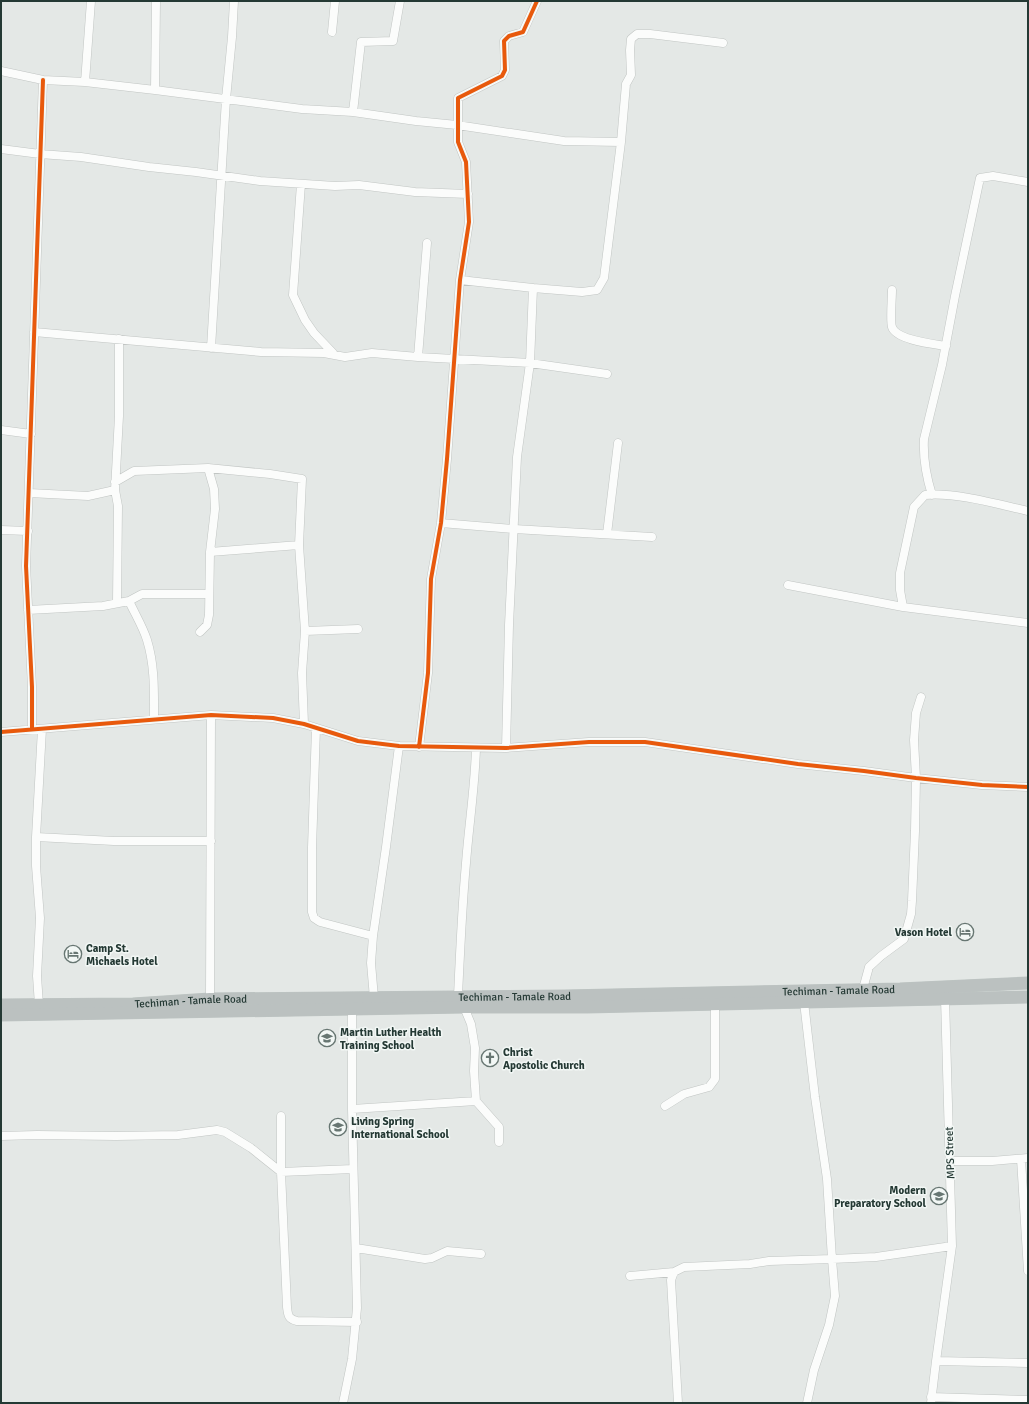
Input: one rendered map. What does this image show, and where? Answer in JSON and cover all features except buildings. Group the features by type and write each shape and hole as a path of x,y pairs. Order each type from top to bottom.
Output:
{"highway":[{"name":"Techiman - Tamale Road","path":"1,1015 352,1009 572,996 900,989 1028,983"},
{"name":"Techiman - Tamale Road","path":"1,1006 133,1004 210,999 374,998 587,1007 1028,997"}],"street":[{"path":"85,82 91,1"},
{"path":"155,90 156,1"},
{"path":"211,348 226,99 234,1"},
{"path":"332,32 335,1"},
{"path":"353,112 361,42 393,41 400,1"},
{"path":"419,747 428,673 431,579 441,523 460,280 469,222 466,162 458,142 458,98 502,76 505,70 504,42 509,36 523,32 537,1"},
{"path":"460,280 582,292 597,290 604,278 621,142 626,84 631,75 631,39 637,34 650,34 723,43"},
{"path":"1,71 43,80 85,82 302,109 353,112 457,125 564,141 621,142"},
{"path":"32,729 32,687 26,566 43,80"},
{"path":"1,149 82,157 260,181 335,186 364,186 415,192 468,194"},
{"path":"932,494 926,478 923,451 924,439 946,346 980,178 993,176 1028,182"},
{"path":"301,184 293,295 305,320 314,333 333,353"},
{"path":"418,357 427,243"},
{"path":"506,748 509,625 517,457 530,363 533,288"},
{"path":"892,290 892,327 896,332 904,337 946,346"},
{"path":"34,332 261,352 333,353 345,357 372,353 530,363 607,374"},
{"path":"117,603 118,506 115,486 119,416 119,339"},
{"path":"1,430 31,434"},
{"path":"607,534 618,443"},
{"path":"29,493 88,496 115,486 134,471 208,468 270,474 302,479 299,545 305,631 302,673 304,724"},
{"path":"200,632 207,625 209,615 210,552 215,509 214,489 208,468"},
{"path":"903,607 900,590 900,573 914,507 925,495 932,494 982,500 1028,511"},
{"path":"441,523 652,537"},
{"path":"1,530 28,531"},
{"path":"210,552 299,545"},
{"path":"788,585 903,607 1028,623"},
{"path":"28,610 103,606 129,601 142,594 209,594"},
{"path":"129,601 147,638 151,654 154,680 154,719"},
{"path":"305,631 358,629"},
{"path":"863,989 869,967 904,939 911,914 916,778 914,740 916,714 921,697"},
{"path":"210,999 211,714"},
{"path":"1,732 211,714 273,718 304,724 358,740 399,746 506,748 589,742 645,742 798,764 916,778 982,785 1028,787"},
{"path":"316,728 312,848 312,912 314,918 320,922 373,936"},
{"path":"39,1005 37,976 40,918 36,866 36,837 42,729"},
{"path":"374,998 371,963 373,936 399,746"},
{"path":"476,748 475,776 460,945 461,1002 471,1024 475,1048 474,1071 476,1101 499,1127 499,1142"},
{"path":"36,837 114,841 211,841"},
{"name":"MPS Street","path":"931,1400 952,1246 945,998"},
{"path":"804,1002 815,1097 827,1179 835,1296 829,1325 814,1370 807,1403"},
{"path":"666,1106 684,1094 709,1088 714,1079 715,1005"},
{"path":"343,1403 352,1359 356,1322 356,1248 352,1110 352,1009"},
{"path":"352,1110 476,1101"},
{"path":"281,1116 281,1172 287,1307 289,1317 292,1320 297,1321 356,1322"},
{"path":"1,1136 116,1136 178,1134 217,1130 225,1132 251,1148 281,1172 353,1169"},
{"path":"950,1161 1024,1159 1028,1271"},
{"path":"630,1276 674,1272 684,1267 750,1264 769,1261 876,1257 952,1246"},
{"path":"356,1248 426,1258 432,1258 447,1251 481,1254"},
{"path":"674,1272 671,1280 676,1340 678,1403"},
{"path":"936,1360 1028,1364"},
{"path":"931,1400 1028,1400"}],"cycle path":[{"path":"419,747 428,673 431,579 441,523 460,280 469,222 466,162 458,142 458,98 502,76 505,70 504,41 509,36 523,32 537,1"},
{"path":"32,729 32,687 26,566 43,80"},
{"path":"1,732 211,715 273,718 304,724 358,741 399,746 506,748 589,742 645,742 798,764 916,778 982,785 1028,787"}],"place":[{"name":"Vason Hotel","path":"965,932"},
{"name":"Camp St. Michaels Hotel","path":"73,954"},
{"name":"Martin Luther Health Training School","path":"327,1038"},
{"name":"Christ Apostolic Church","path":"490,1058"},
{"name":"Living Spring International School","path":"338,1127"},
{"name":"Modern Preparatory School","path":"939,1196"}]}
